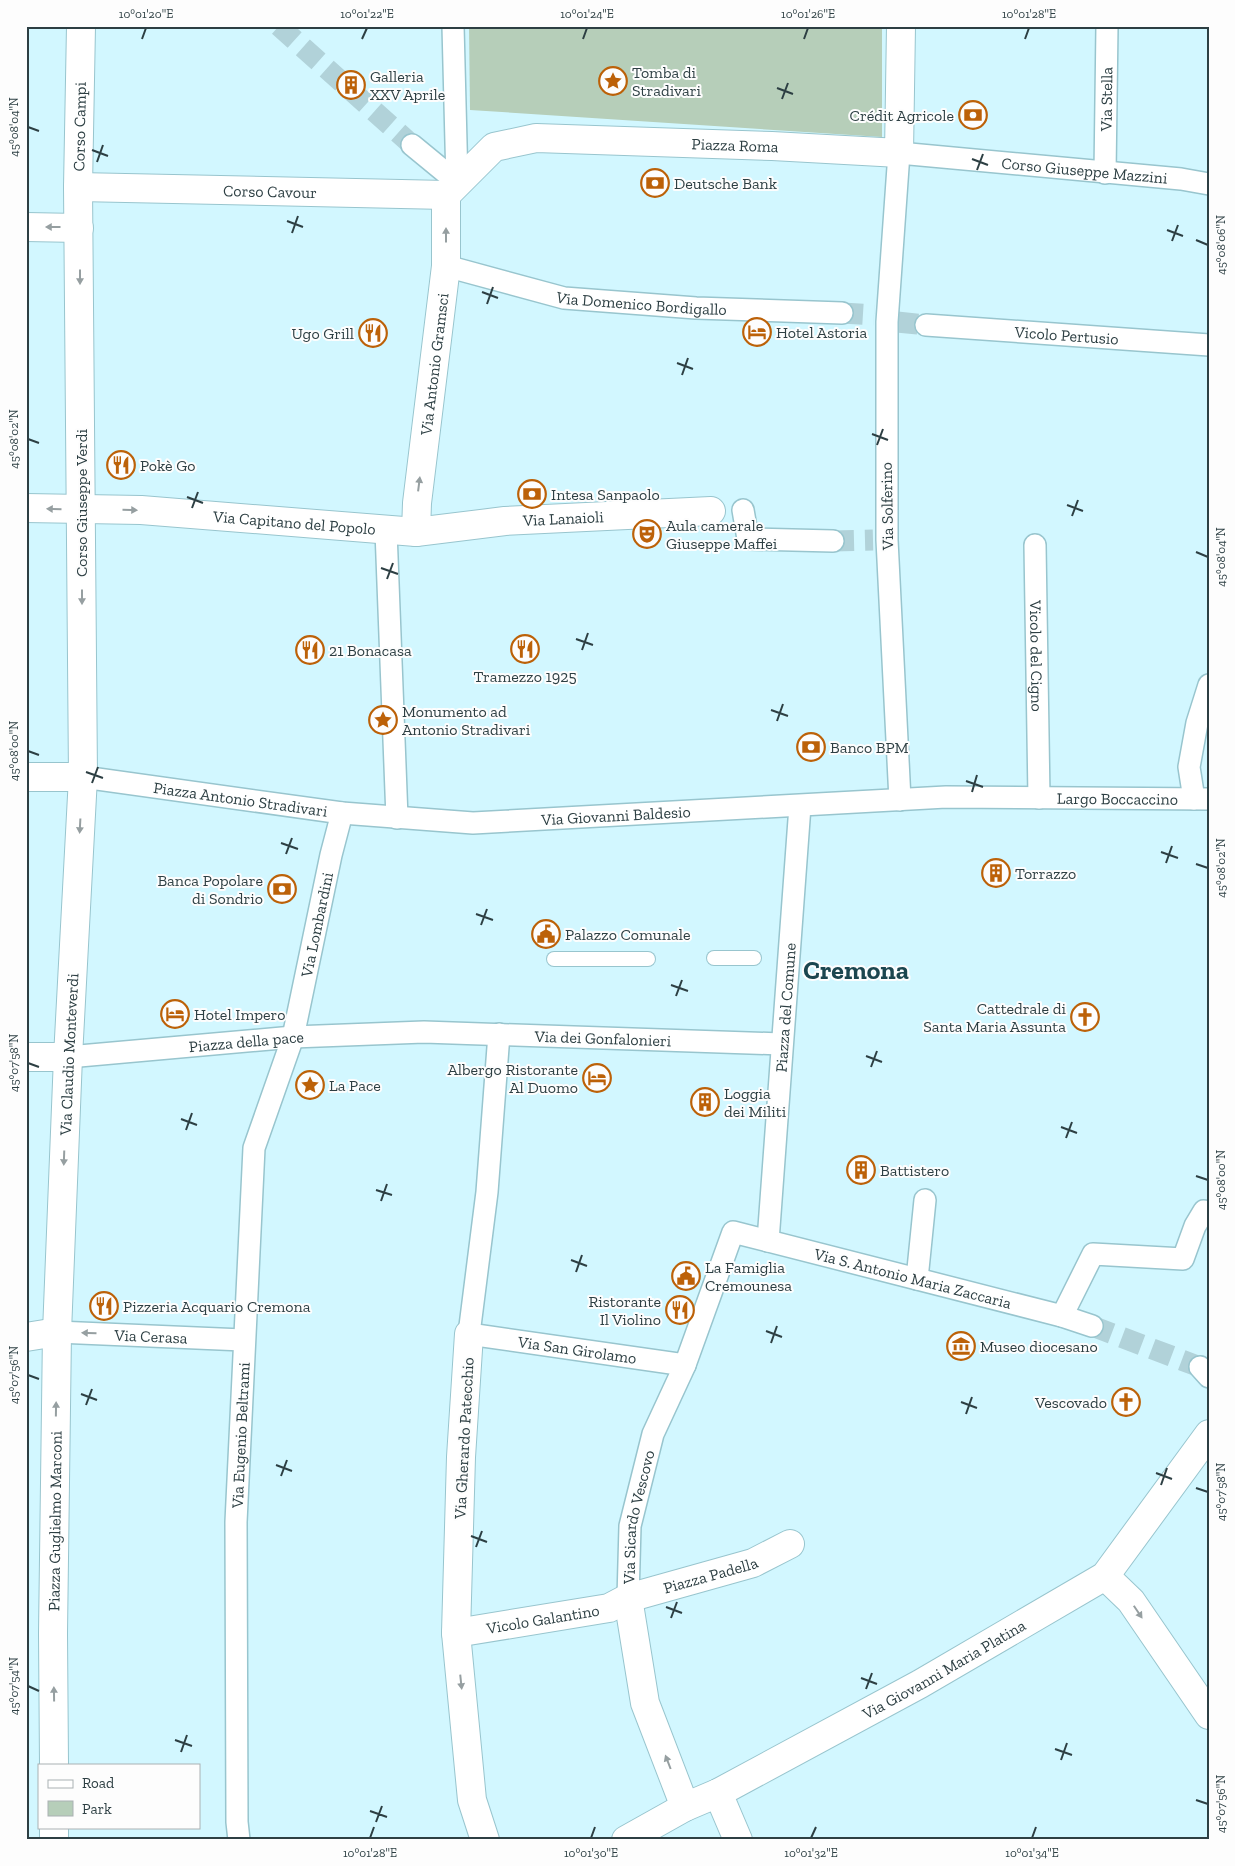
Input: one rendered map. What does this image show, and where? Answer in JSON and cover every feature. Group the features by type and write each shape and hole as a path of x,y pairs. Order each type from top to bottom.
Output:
{"street":[{"name":"Corso Campi","path":"79,228 81,26"},
{"path":"451,189 454,26"},
{"path":"899,153 901,26"},
{"name":"Via Stella","path":"1106,173 1107,26"},
{"name":"Piazza Roma","path":"451,189 494,147 536,138 772,146 899,153"},
{"path":"412,145 451,189"},
{"name":"Corso Giuseppe Mazzini","path":"899,153 1181,179 1209,184"},
{"name":"Via Solferino","path":"899,153 886,319 880,540 900,800"},
{"name":"Corso Cavour","path":"78,187 451,189"},
{"name":"Via Antonio Gramsci","path":"416,532 417,503 446,266 451,189"},
{"path":"26,227 79,228"},
{"name":"Corso Giuseppe Verdi","path":"79,228 83,777"},
{"name":"Via Domenico Bordigallo","path":"446,266 564,298 696,308 842,313"},
{"name":"Vicolo Pertusio","path":"926,325 1209,345"},
{"name":"Via Capitano del Popolo","path":"26,508 141,510 416,532"},
{"path":"743,510 748,539 833,541"},
{"name":"Via Lanaioli","path":"416,532 505,521 711,511"},
{"path":"386,531 397,818"},
{"name":"Vicolo del Cigno","path":"1034,546 1039,766"},
{"name":"Largo Boccaccino","path":"900,800 946,798 1202,799 1188,766 1197,724 1209,685"},
{"name":"Largo Boccaccino","path":"1039,766 1039,798"},
{"path":"26,777 83,777"},
{"name":"Piazza Antonio Stradivari","path":"83,777 342,813 473,823"},
{"name":"Via Claudio Monteverdi","path":"57,1332 68,1057 83,777"},
{"path":"800,806 900,800"},
{"name":"Via Giovanni Baldesio","path":"473,823 800,806"},
{"name":"Piazza del Comune","path":"768,1241 800,806"},
{"name":"Via Lombardini","path":"293,1037 331,855 342,813"},
{"name":"Piazza della pace","path":"68,1057 293,1037 424,1032"},
{"name":"Via dei Gonfalonieri","path":"424,1032 781,1044"},
{"name":"Via Gherardo Patecchio","path":"485,1840 472,1800 456,1633 461,1457 469,1334 487,1192 499,1034"},
{"name":"Via Eugenio Beltrami","path":"239,1840 236,1812 236,1522 243,1340 254,1148 293,1037"},
{"path":"26,1056 68,1057"},
{"path":"918,1279 925,1200"},
{"path":"1062,1316 1093,1254 1182,1259 1195,1226 1204,1211 1209,1212"},
{"name":"Via S. Antonio Maria Zaccaria","path":"733,1232 1062,1316 1092,1326"},
{"name":"Via Sicardo Vescovo","path":"685,1807 645,1703 628,1598 630,1526 653,1434 685,1365 733,1232"},
{"path":"26,1337 57,1332"},
{"name":"Via Cerasa","path":"57,1332 243,1340"},
{"name":"Piazza Guglielmo Marconi","path":"54,1754 53,1634 57,1332"},
{"name":"Via San Girolamo","path":"469,1334 685,1365"},
{"name":"Via Giovanni Maria Platina","path":"626,1840 685,1807 718,1793 920,1684 1105,1576 1209,1434"},
{"name":"Piazza Padella","path":"628,1598 753,1562 790,1544"},
{"path":"1105,1576 1131,1601 1209,1715"},
{"name":"Vicolo Galantino","path":"456,1633 609,1608 628,1598"},
{"path":"718,1793 738,1840"}],"lane":[{"path":"714,958 754,958"},
{"path":"554,960 648,959"}],"green space":[{"path":"469,26 882,26 882,137 470,110"}],"tunnel":[{"path":"279,26 412,145"},
{"path":"842,313 874,315"},
{"path":"897,322 926,325"},
{"path":"833,541 873,540"},
{"path":"1092,1326 1200,1367"}],"place":[{"name":"Tomba di Stradivari","path":"613,81"},
{"name":"Galleria XXV Aprile","path":"351,85"},
{"name":"Crédit Agricole","path":"973,115"},
{"name":"Deutsche Bank","path":"655,183"},
{"name":"Hotel Astoria","path":"757,332"},
{"name":"Ugo Grill","path":"373,333"},
{"name":"Pokè Go","path":"121,465"},
{"name":"Intesa Sanpaolo","path":"532,494"},
{"name":"Aula camerale Giuseppe Maffei","path":"647,534"},
{"name":"Tramezzo 1925","path":"525,649"},
{"name":"21 Bonacasa","path":"310,650"},
{"name":"Monumento ad Antonio Stradivari","path":"383,720"},
{"name":"Banco BPM","path":"811,747"},
{"name":"Torrazzo","path":"996,873"},
{"name":"Banca Popolare di Sondrio","path":"282,889"},
{"name":"Palazzo Comunale","path":"546,934"},
{"name":"Hotel Impero","path":"175,1014"},
{"name":"Cattedrale di Santa Maria Assunta","path":"1085,1017"},
{"name":"Albergo Ristorante Al Duomo","path":"597,1078"},
{"name":"La Pace","path":"310,1085"},
{"name":"Loggia dei Militi","path":"705,1102"},
{"name":"Battistero","path":"861,1170"},
{"name":"La Famiglia Cremounesa","path":"686,1276"},
{"name":"Pizzeria Acquario Cremona","path":"104,1306"},
{"name":"Ristorante Il Violino","path":"680,1310"},
{"name":"Museo diocesano","path":"961,1346"},
{"name":"Vescovado","path":"1126,1402"}],"district":[{"name":"Cremona","path":"856,970"}]}
